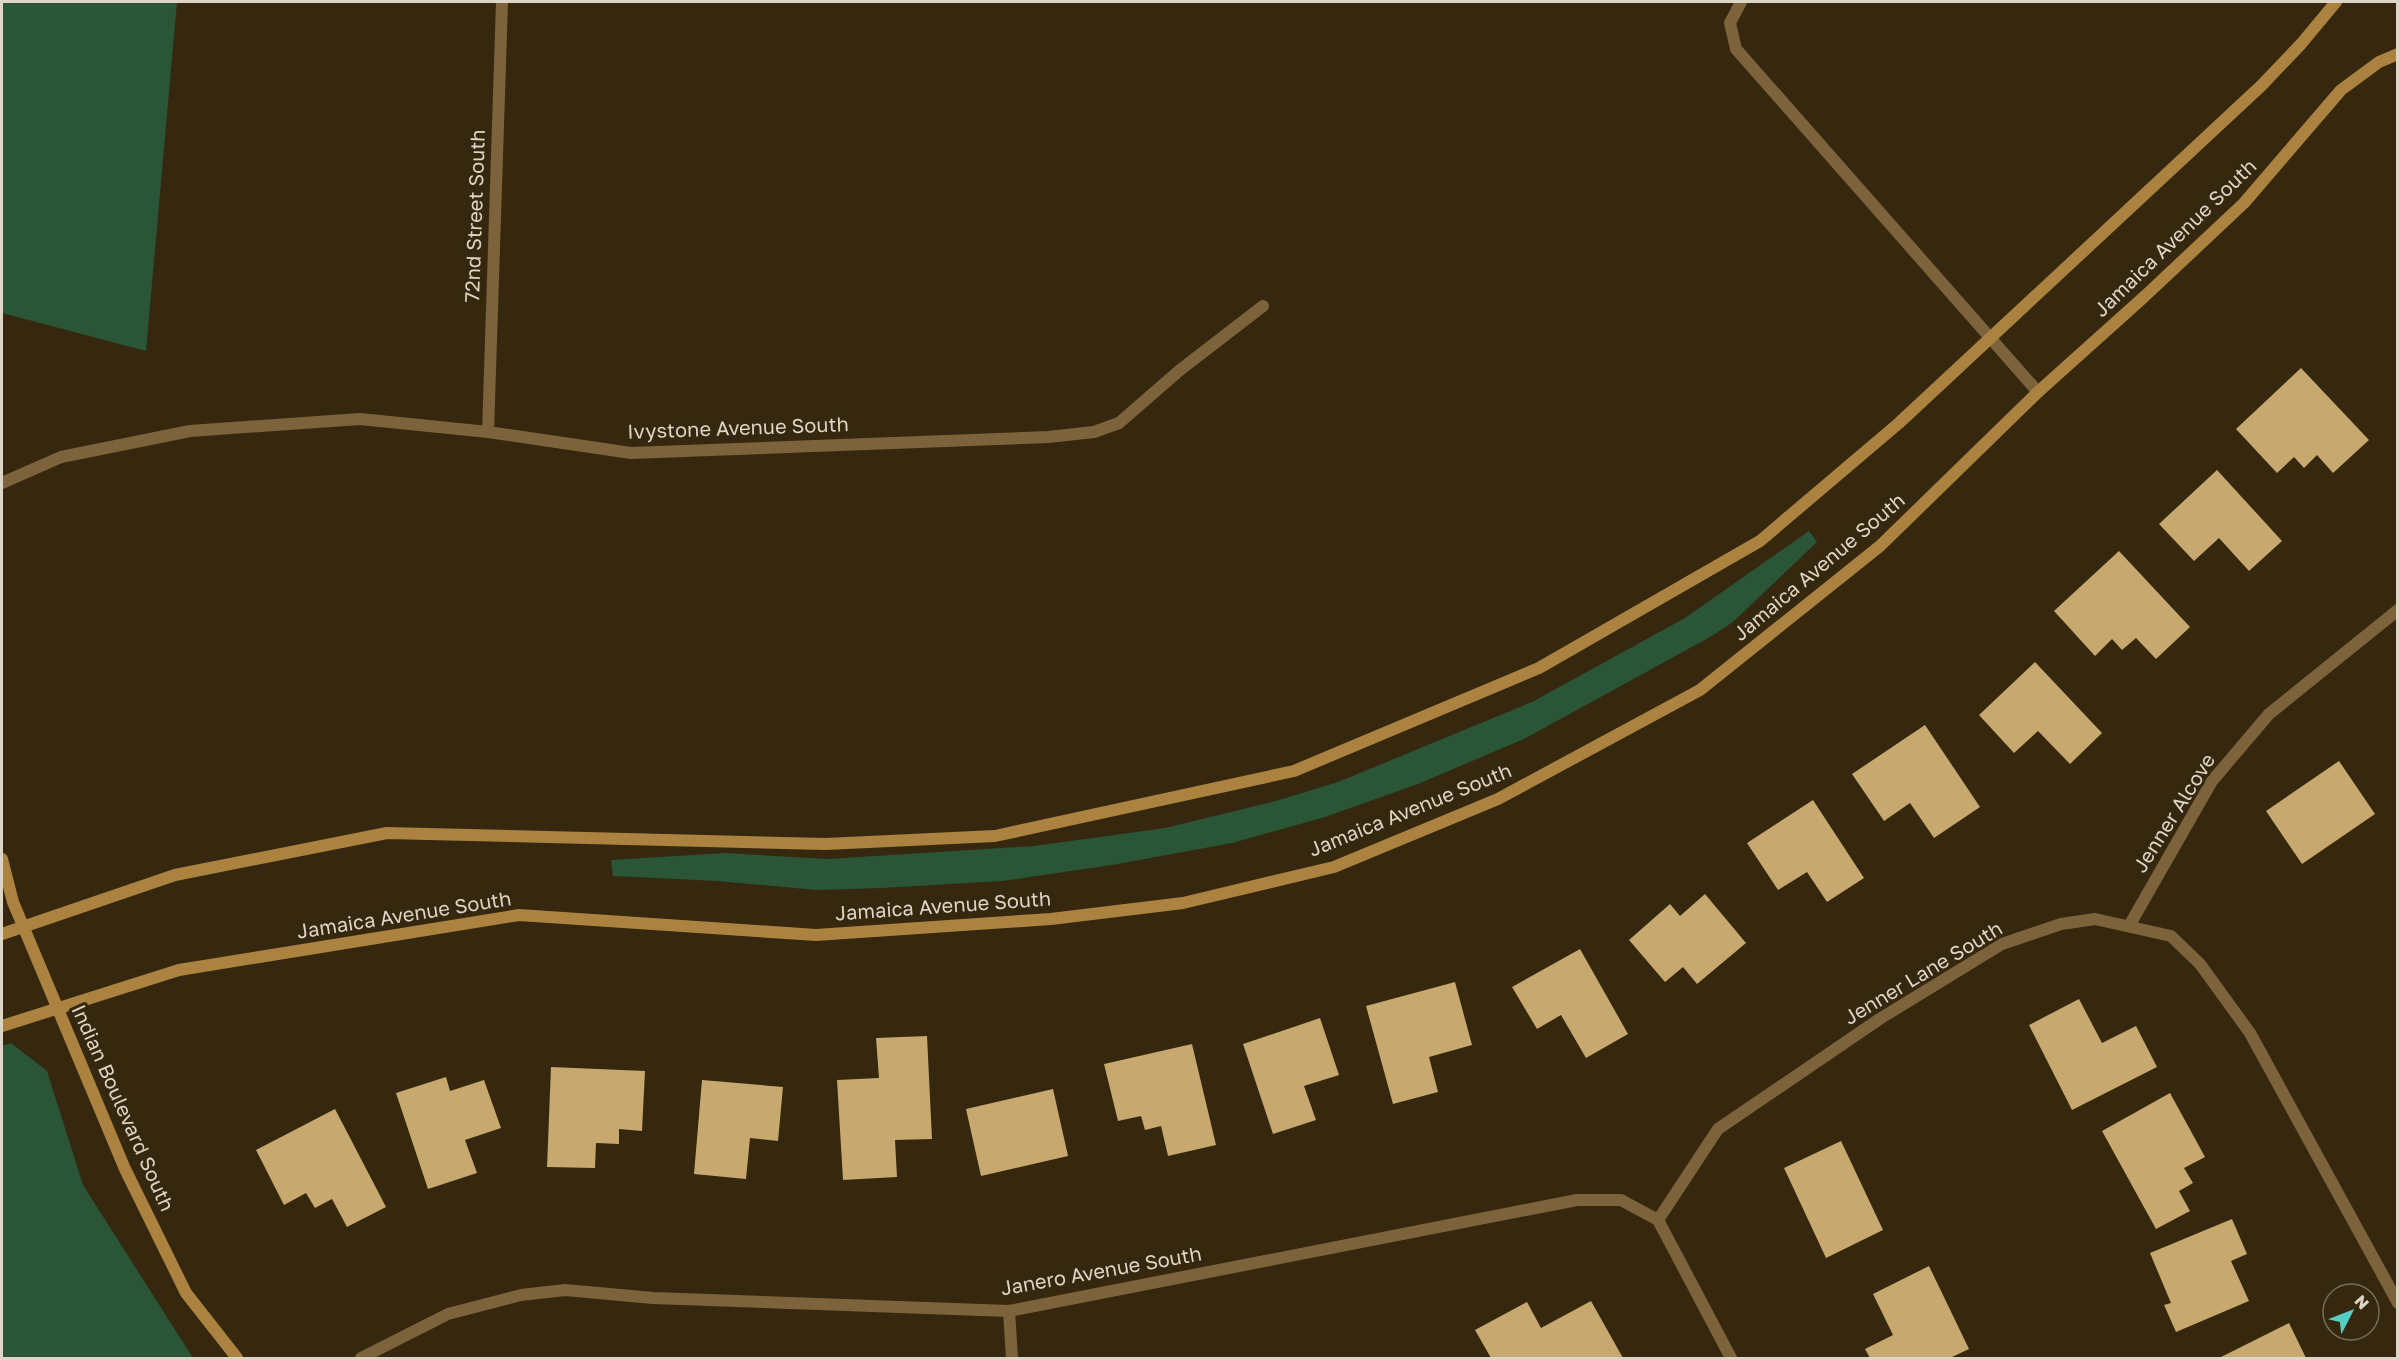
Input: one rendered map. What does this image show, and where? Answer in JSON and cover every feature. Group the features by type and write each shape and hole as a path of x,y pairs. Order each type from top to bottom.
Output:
{"street":[{"name":"72nd Street South","path":"488,432 502,2"},
{"path":"1741,2 1730,23 1736,49 2038,393"},
{"path":"2,934 175,875 387,833 826,844 994,836 1294,771 1539,668 1760,541 1899,423 2262,85 2301,44 2336,2"},
{"name":"Jamaica Avenue South","path":"2,1026 179,970 519,915 816,935 1051,919 1183,903 1334,867 1498,799 1700,690 1880,546 2038,393 2145,297 2244,203 2341,90 2366,70 2397,54"},
{"name":"Ivystone Avenue South","path":"2,483 61,457 189,431 360,419 488,432 631,453 1048,437 1094,432 1119,423 1180,370 1263,306"},
{"name":"Jenner Alcove","path":"2129,926 2212,781 2269,714 2397,610"},
{"name":"Indian Boulevard South","path":"2,859 13,902 125,1169 186,1293 237,1359"},
{"name":"Jenner Lane South","path":"1658,1220 1718,1128 1881,1018 2002,944 2061,924 2095,919 2171,936 2200,964 2250,1033 2397,1303"},
{"name":"Janero Avenue South","path":"361,1359 448,1314 521,1295 565,1290 653,1298 1009,1311 1577,1200 1622,1200 1658,1220"},
{"path":"1658,1220 1731,1359"},
{"path":"1009,1311 1011,1359"}],"green space":[{"path":"2,2 177,2 146,351 2,313"},
{"path":"1809,531 1817,542 1733,622 1710,637 1524,739 1418,784 1325,817 1232,843 1112,865 1002,881 816,890 717,881 613,876 611,860 725,853 828,859 1034,846 1165,828 1276,801 1338,782 1532,702 1685,618"},
{"path":"11,1043 47,1071 83,1185 193,1358 2,1358 2,1046"}],"building":[{"path":"2301,368 2369,440 2333,473 2317,455 2304,468 2294,457 2277,473 2236,429"},
{"path":"2217,470 2282,541 2249,571 2219,538 2194,561 2159,524"},
{"path":"2119,551 2190,627 2156,659 2136,638 2122,650 2112,639 2095,656 2054,611"},
{"path":"2035,662 2102,733 2070,764 2038,731 2014,753 1979,715"},
{"path":"1925,725 1980,807 1934,838 1910,803 1884,821 1852,774"},
{"path":"2339,761 2375,814 2302,864 2266,811"},
{"path":"1813,800 1864,878 1827,902 1807,872 1778,890 1747,843"},
{"path":"1705,894 1746,943 1697,984 1683,967 1665,982 1629,940 1670,904 1680,916"},
{"path":"1580,949 1628,1034 1586,1058 1561,1015 1537,1029 1512,987"},
{"path":"1455,982 1472,1045 1429,1057 1438,1092 1393,1104 1366,1006"},
{"path":"2079,999 2102,1043 2136,1026 2157,1067 2072,1110 2029,1025"},
{"path":"1320,1018 1339,1075 1304,1086 1316,1120 1273,1134 1243,1044"},
{"path":"927,1036 932,1139 895,1140 897,1177 843,1180 837,1080 879,1078 876,1038"},
{"path":"1192,1044 1216,1145 1168,1156 1161,1126 1145,1130 1141,1116 1118,1121 1104,1064"},
{"path":"551,1067 645,1071 642,1131 619,1129 619,1144 596,1143 595,1168 547,1167"},
{"path":"446,1077 450,1091 484,1080 501,1128 465,1140 477,1173 428,1189 396,1093"},
{"path":"702,1080 783,1087 778,1141 750,1138 746,1179 694,1174"},
{"path":"1053,1089 1068,1156 981,1176 966,1109"},
{"path":"2170,1093 2205,1157 2184,1168 2193,1183 2179,1191 2190,1211 2156,1229 2102,1131"},
{"path":"335,1109 386,1207 347,1227 332,1199 315,1208 306,1193 284,1205 256,1150"},
{"path":"1841,1141 1883,1230 1826,1258 1784,1168"},
{"path":"2232,1219 2247,1254 2231,1261 2249,1301 2176,1332 2164,1305 2171,1303 2150,1253"},
{"path":"1929,1266 1969,1349 1950,1358 1870,1358 1865,1349 1893,1335 1873,1294"},
{"path":"1591,1301 1623,1358 1491,1358 1475,1330 1527,1302 1541,1328"},
{"path":"2289,1323 2306,1358 2219,1358"}]}
